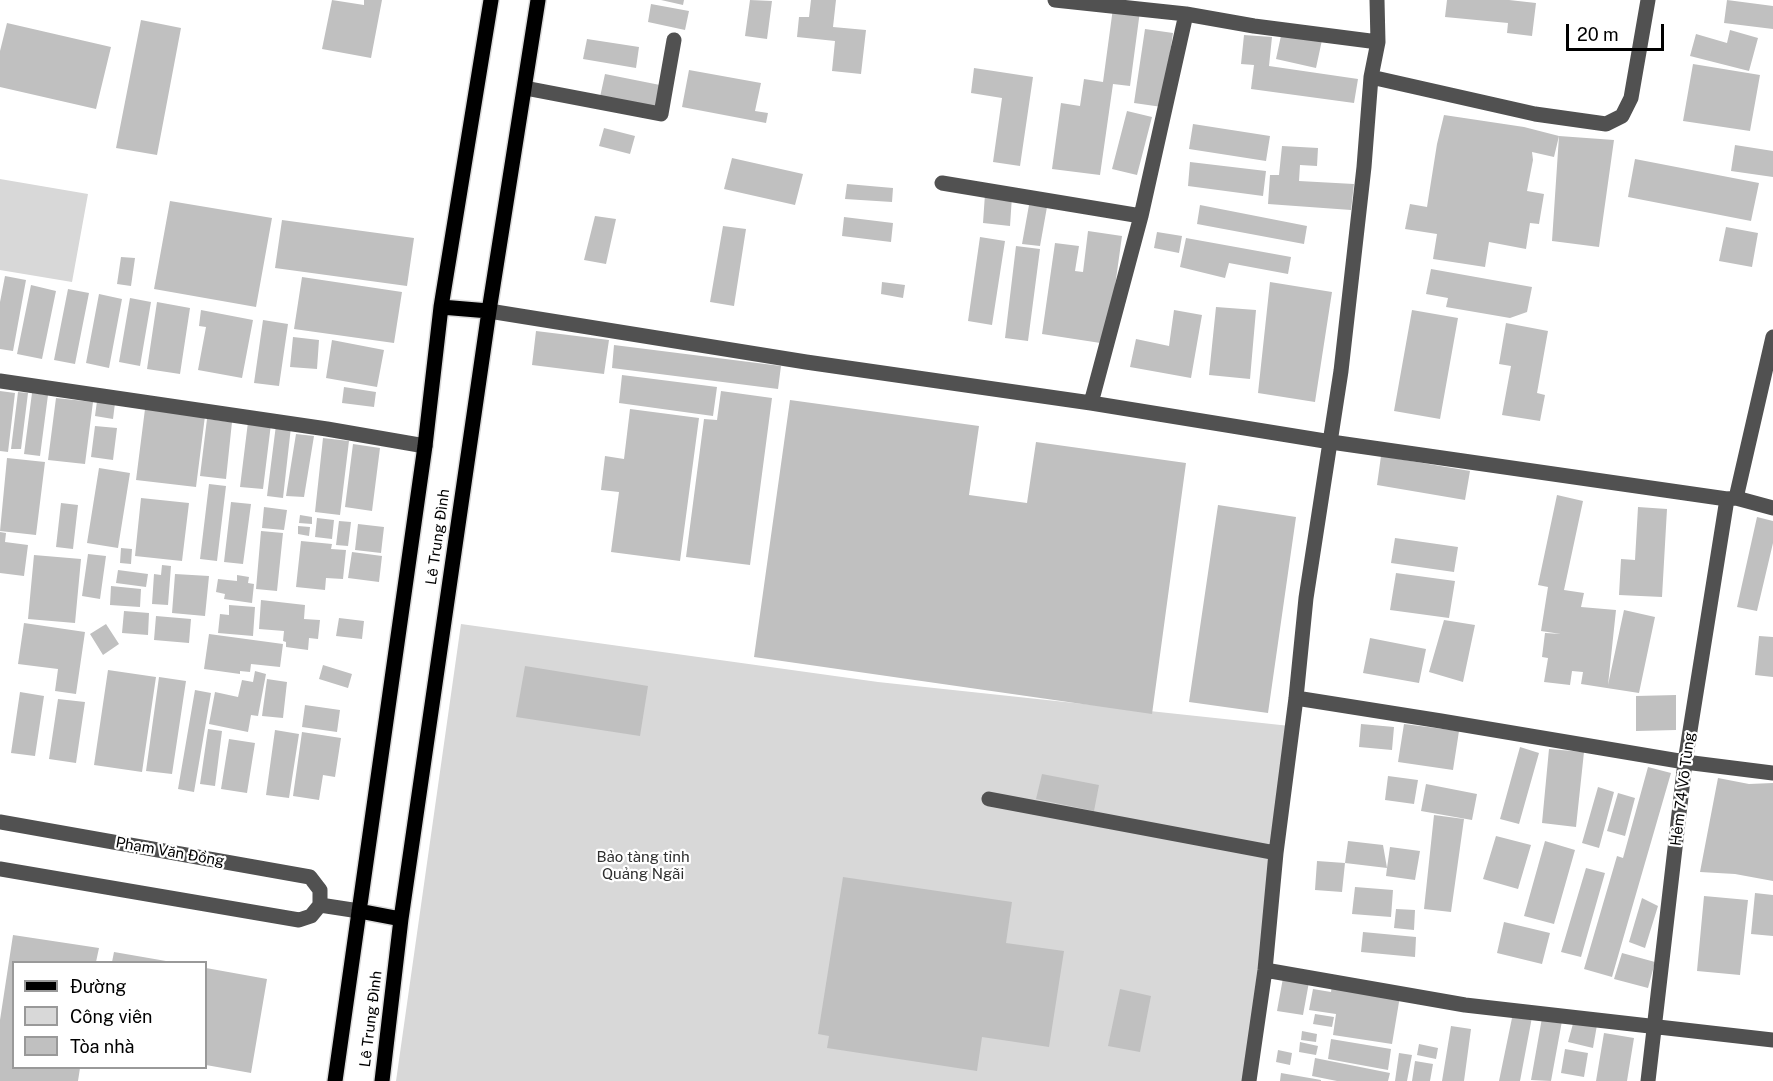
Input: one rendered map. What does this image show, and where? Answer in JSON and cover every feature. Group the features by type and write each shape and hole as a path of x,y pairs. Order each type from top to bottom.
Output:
{"main road":[{"name":"Lê Trung Đình","path":"335,1081 425,446 441,307 491,0"},
{"name":"Lê Trung Đình","path":"382,1081 402,919 489,311 538,0"},
{"path":"441,307 489,311"},
{"path":"358,911 402,919"}],"street":[{"path":"1056,0 1186,14 1254,26 1378,42"},
{"path":"1249,1081 1265,970 1276,853 1306,598 1345,337 1364,167 1371,77 1378,42 1377,0"},
{"path":"1371,77 1535,114 1606,124 1622,116 1630,98 1648,0"},
{"path":"1091,403 1141,216 1186,14"},
{"path":"525,88 661,114 674,40"},
{"path":"942,183 1141,216"},
{"path":"489,311 1330,442 1732,499 1773,508"},
{"name":"Hẻm 74 Võ Tùng","path":"1648,1081 1685,762 1732,499 1773,337"},
{"path":"0,381 327,429 425,446"},
{"path":"1296,698 1685,762 1773,773"},
{"path":"989,799 1276,853"},
{"name":"Phạm Văn Đồng","path":"0,822 310,877 320,890 320,905"},
{"path":"0,869 299,920 311,916 320,905 358,911"},
{"path":"1265,970 1465,1005 1773,1040"}],"green space":[{"path":"0,179 88,194 72,282 0,270"},
{"name":"Bảo tàng tỉnh Quảng Ngãi","path":"461,624 878,682 1290,726 1249,1081 396,1081"}],"building":[{"path":"332,0 364,5 364,0 382,0 371,58 322,49"},
{"path":"661,0 684,0 683,5"},
{"path":"750,0 772,1 767,39 745,36"},
{"path":"811,0 836,0 833,27 866,30 861,74 832,71 835,41 797,37 799,17 809,17"},
{"path":"1447,0 1509,0 1536,3 1532,36 1507,33 1508,23 1445,17"},
{"path":"1727,0 1773,6 1773,29 1724,23"},
{"path":"651,4 689,11 685,30 648,22"},
{"path":"1113,8 1140,11 1130,86 1113,84 1100,175 1052,169 1061,103 1080,106 1084,79 1103,82"},
{"path":"141,20 181,28 157,155 116,148"},
{"path":"7,23 111,47 96,109 0,87 0,51"},
{"path":"1145,29 1173,33 1162,107 1134,103"},
{"path":"1730,30 1758,38 1749,71 1690,56 1696,34 1727,43"},
{"path":"1282,31 1322,40 1316,68 1276,59"},
{"path":"1244,35 1272,37 1269,66 1358,79 1354,103 1251,89 1254,65 1241,64"},
{"path":"587,39 639,47 636,68 583,59"},
{"path":"1693,64 1760,75 1750,131 1683,121"},
{"path":"974,68 1033,77 1020,166 993,162 1002,98 971,93"},
{"path":"689,70 761,83 755,111 768,113 766,123 682,107"},
{"path":"605,74 660,85 655,109 600,97"},
{"path":"1127,111 1152,117 1137,175 1112,169"},
{"path":"1444,115 1524,127 1559,136 1554,157 1532,152 1533,160 1527,191 1544,194 1539,224 1530,223 1526,249 1489,242 1485,267 1433,259 1437,234 1405,229 1410,204 1427,207"},
{"path":"1193,124 1270,136 1266,161 1189,149"},
{"path":"604,128 635,136 630,154 599,146"},
{"path":"1559,136 1614,140 1599,247 1552,241"},
{"path":"1735,145 1773,151 1773,177 1731,171"},
{"path":"1282,146 1318,148 1317,166 1300,165 1299,181 1354,184 1351,210 1268,204 1270,175 1279,175"},
{"path":"732,158 803,174 795,205 724,189"},
{"path":"1635,159 1759,183 1751,221 1628,197"},
{"path":"1190,162 1266,171 1263,196 1188,186"},
{"path":"847,184 893,188 892,202 845,199"},
{"path":"985,194 1012,196 1010,226 983,223"},
{"path":"170,201 272,218 256,307 154,289"},
{"path":"1029,205 1047,207 1040,246 1022,244"},
{"path":"1200,205 1307,226 1304,244 1197,224"},
{"path":"595,216 616,219 606,264 584,260"},
{"path":"844,217 893,223 891,242 842,236"},
{"path":"282,220 414,238 407,286 275,268"},
{"path":"723,226 746,229 734,306 710,302"},
{"path":"1726,227 1758,233 1752,267 1719,261"},
{"path":"1088,231 1122,236 1107,344 1042,334 1055,243 1079,246 1075,271 1083,272"},
{"path":"1157,232 1182,236 1179,253 1154,248"},
{"path":"980,237 1005,241 992,325 968,321"},
{"path":"1186,238 1291,257 1288,274 1229,263 1225,278 1180,267"},
{"path":"1016,246 1040,249 1028,341 1005,338"},
{"path":"121,257 135,258 131,286 117,284"},
{"path":"1431,269 1532,287 1527,312 1510,318 1446,307 1448,298 1426,294"},
{"path":"5,276 26,280 13,351 0,349 0,302"},
{"path":"302,277 402,292 394,343 294,329"},
{"path":"882,282 905,285 903,298 881,294"},
{"path":"1270,282 1332,292 1315,402 1258,393"},
{"path":"31,285 56,291 42,359 17,354"},
{"path":"68,289 89,293 75,364 54,360"},
{"path":"99,294 122,299 109,368 86,363"},
{"path":"130,298 151,302 140,366 119,362"},
{"path":"157,302 190,308 180,374 147,369"},
{"path":"1216,307 1256,310 1250,379 1209,375"},
{"path":"201,310 253,320 242,378 198,370 206,327 199,326"},
{"path":"1174,310 1202,315 1191,378 1130,367 1136,339 1169,346"},
{"path":"1412,310 1458,318 1440,419 1394,411"},
{"path":"263,320 288,324 279,386 254,383"},
{"path":"1506,323 1548,331 1537,393 1545,395 1540,421 1502,415 1511,366 1499,364"},
{"path":"536,331 609,340 604,374 532,365"},
{"path":"293,337 319,340 317,369 290,367"},
{"path":"332,340 384,350 377,387 326,378"},
{"path":"614,345 781,366 778,389 612,368"},
{"path":"622,375 717,387 713,416 619,403"},
{"path":"344,387 376,392 374,407 342,403"},
{"path":"0,391 15,393 8,452 0,451"},
{"path":"721,391 772,398 750,565 686,557 704,419 717,420"},
{"path":"18,392 28,393 21,449 11,449"},
{"path":"32,393 48,395 40,456 24,454"},
{"path":"56,398 93,402 85,464 48,460"},
{"path":"790,400 979,426 969,495 1027,503 1036,442 1186,463 1152,714 754,657"},
{"path":"97,401 115,403 113,419 95,416"},
{"path":"145,409 205,416 196,487 136,480"},
{"path":"630,409 699,418 680,561 611,552 619,492 601,490 605,456 624,459"},
{"path":"207,419 232,422 226,479 200,476"},
{"path":"248,422 271,424 263,489 240,487"},
{"path":"276,425 291,427 283,498 267,496"},
{"path":"95,426 117,428 113,460 91,457"},
{"path":"296,434 314,436 304,497 286,496"},
{"path":"323,438 349,441 340,515 315,512"},
{"path":"353,444 380,448 372,511 345,507"},
{"path":"1381,456 1470,471 1465,500 1377,485"},
{"path":"7,458 45,462 36,535 0,531"},
{"path":"99,468 130,473 118,548 87,543"},
{"path":"209,484 226,486 217,561 200,559"},
{"path":"1557,495 1583,501 1564,590 1584,593 1581,607 1616,610 1608,685 1624,610 1655,617 1639,693 1581,684 1583,672 1572,671 1570,685 1544,682 1548,658 1542,657 1545,633 1561,634 1541,631 1548,587 1538,585"},
{"path":"141,498 189,503 182,561 135,556"},
{"path":"231,502 251,504 243,564 224,562"},
{"path":"61,503 78,505 73,549 56,547"},
{"path":"1218,505 1296,517 1268,713 1189,702"},
{"path":"264,507 287,510 284,530 262,528"},
{"path":"1638,507 1667,509 1662,597 1619,595 1621,559 1635,560"},
{"path":"300,515 312,517 312,524 299,523"},
{"path":"1757,517 1773,521 1773,543 1757,611 1737,607"},
{"path":"317,518 334,520 332,539 315,537"},
{"path":"339,521 351,522 348,546 336,545"},
{"path":"358,524 384,527 381,553 355,550"},
{"path":"298,526 310,527 309,536 298,534"},
{"path":"261,531 283,533 277,591 256,589"},
{"path":"0,532 6,533 5,542 28,545 24,576 0,573"},
{"path":"1395,538 1458,547 1454,572 1391,563"},
{"path":"301,541 332,544 331,549 346,550 343,579 326,578 325,590 296,587"},
{"path":"121,548 132,549 131,564 120,563"},
{"path":"352,552 382,556 379,582 348,578"},
{"path":"88,554 106,556 100,599 82,596"},
{"path":"34,555 81,559 75,623 28,619"},
{"path":"162,565 171,566 168,605 152,604 154,574 161,575"},
{"path":"118,570 148,574 146,587 116,583"},
{"path":"1396,573 1455,581 1449,618 1390,610"},
{"path":"175,574 209,576 205,616 172,613"},
{"path":"237,575 249,577 248,583 254,584 252,603 224,599 225,594 216,592 218,579 237,581"},
{"path":"111,586 141,589 140,607 110,605"},
{"path":"261,600 305,605 304,619 320,620 318,639 309,638 308,650 286,647 286,642 283,641 284,631 259,629"},
{"path":"229,605 255,607 253,636 218,633 220,614 229,615"},
{"path":"124,611 149,613 148,635 122,633"},
{"path":"156,616 191,619 189,643 154,640"},
{"path":"339,618 364,621 362,639 336,636"},
{"path":"1444,620 1475,625 1463,682 1429,672"},
{"path":"24,623 85,632 76,694 55,691 58,669 18,664"},
{"path":"106,624 119,644 103,655 90,634"},
{"path":"209,634 283,644 280,667 251,664 250,672 240,671 240,674 204,669"},
{"path":"1759,636 1773,637 1773,677 1755,675"},
{"path":"1370,638 1426,649 1419,683 1363,673"},
{"path":"323,665 352,674 348,688 319,679"},
{"path":"525,666 648,686 640,736 516,717"},
{"path":"108,670 156,677 142,772 94,765"},
{"path":"255,671 266,674 258,716 251,715 248,732 209,724 215,692 238,697 242,680 253,682"},
{"path":"159,677 186,681 172,774 146,771"},
{"path":"267,679 287,682 283,718 262,716"},
{"path":"195,690 211,693 194,792 178,789"},
{"path":"20,692 44,696 35,756 11,753"},
{"path":"1676,695 1676,730 1636,731 1636,696"},
{"path":"58,699 85,702 76,763 49,759"},
{"path":"305,705 340,710 337,732 302,727"},
{"path":"1361,724 1394,727 1392,750 1359,747"},
{"path":"1404,724 1459,731 1453,770 1398,762"},
{"path":"208,729 222,731 215,786 200,784"},
{"path":"275,730 299,734 289,798 266,795"},
{"path":"302,732 341,738 335,777 323,775 319,800 293,796"},
{"path":"229,739 255,743 247,793 221,789"},
{"path":"1520,747 1539,753 1519,824 1500,819"},
{"path":"1549,749 1584,752 1576,827 1542,823"},
{"path":"1648,767 1671,773 1612,977 1584,969 1617,856 1623,858"},
{"path":"1042,774 1099,785 1094,811 1036,799"},
{"path":"1388,776 1418,780 1414,804 1385,800"},
{"path":"1718,778 1749,784 1773,783 1773,881 1735,874 1700,872"},
{"path":"1426,784 1477,794 1472,820 1421,811"},
{"path":"1598,787 1614,792 1599,848 1582,843"},
{"path":"1618,793 1635,798 1625,836 1607,831"},
{"path":"1434,815 1464,819 1451,912 1424,909"},
{"path":"1496,836 1531,845 1518,889 1483,879"},
{"path":"1348,841 1383,845 1387,868 1345,863"},
{"path":"1545,841 1575,850 1554,924 1524,916"},
{"path":"1390,847 1420,851 1415,880 1386,876"},
{"path":"1317,861 1345,863 1342,892 1315,890"},
{"path":"1586,868 1605,873 1581,957 1561,952"},
{"path":"843,877 1012,902 1006,943 1064,951 1049,1047 982,1037 977,1071 827,1048 829,1036 818,1034"},
{"path":"1355,887 1393,890 1391,917 1352,914"},
{"path":"1755,893 1773,895 1773,936 1751,934"},
{"path":"1704,896 1748,900 1740,975 1697,971"},
{"path":"1642,898 1658,906 1645,948 1629,942"},
{"path":"1396,909 1415,910 1414,930 1394,928"},
{"path":"1504,922 1550,933 1542,964 1497,953"},
{"path":"1363,932 1416,937 1415,957 1361,952"},
{"path":"13,935 99,948 96,961 12,961 12,1069 80,1069 78,1081 0,1081 0,1020"},
{"path":"114,952 166,961 112,961"},
{"path":"1622,953 1655,962 1648,988 1614,979"},
{"path":"207,968 267,979 251,1073 207,1065"},
{"path":"1283,978 1309,982 1303,1015 1277,1011"},
{"path":"1332,985 1400,996 1392,1044 1333,1035 1336,1014 1309,1010 1313,989 1331,992"},
{"path":"1120,989 1151,996 1140,1052 1108,1046"},
{"path":"1513,1013 1532,1017 1520,1081 1499,1081"},
{"path":"1315,1014 1334,1017 1332,1027 1313,1024"},
{"path":"1542,1018 1562,1021 1551,1081 1531,1080"},
{"path":"1574,1020 1597,1025 1593,1048 1568,1042"},
{"path":"1451,1026 1471,1029 1464,1081 1442,1081"},
{"path":"1302,1031 1317,1034 1316,1042 1301,1040"},
{"path":"1604,1033 1634,1038 1627,1081 1596,1081"},
{"path":"1331,1039 1391,1049 1388,1070 1328,1059"},
{"path":"1300,1042 1318,1046 1316,1055 1299,1052"},
{"path":"1419,1044 1438,1048 1436,1059 1417,1055"},
{"path":"1565,1049 1588,1053 1584,1077 1561,1073"},
{"path":"1278,1050 1292,1053 1290,1065 1276,1062"},
{"path":"1399,1053 1412,1055 1407,1081 1395,1081"},
{"path":"1315,1058 1390,1073 1388,1081 1337,1081 1312,1076"},
{"path":"1415,1061 1433,1064 1430,1081 1412,1081"},
{"path":"1281,1073 1321,1080 1321,1081 1280,1081"}]}
